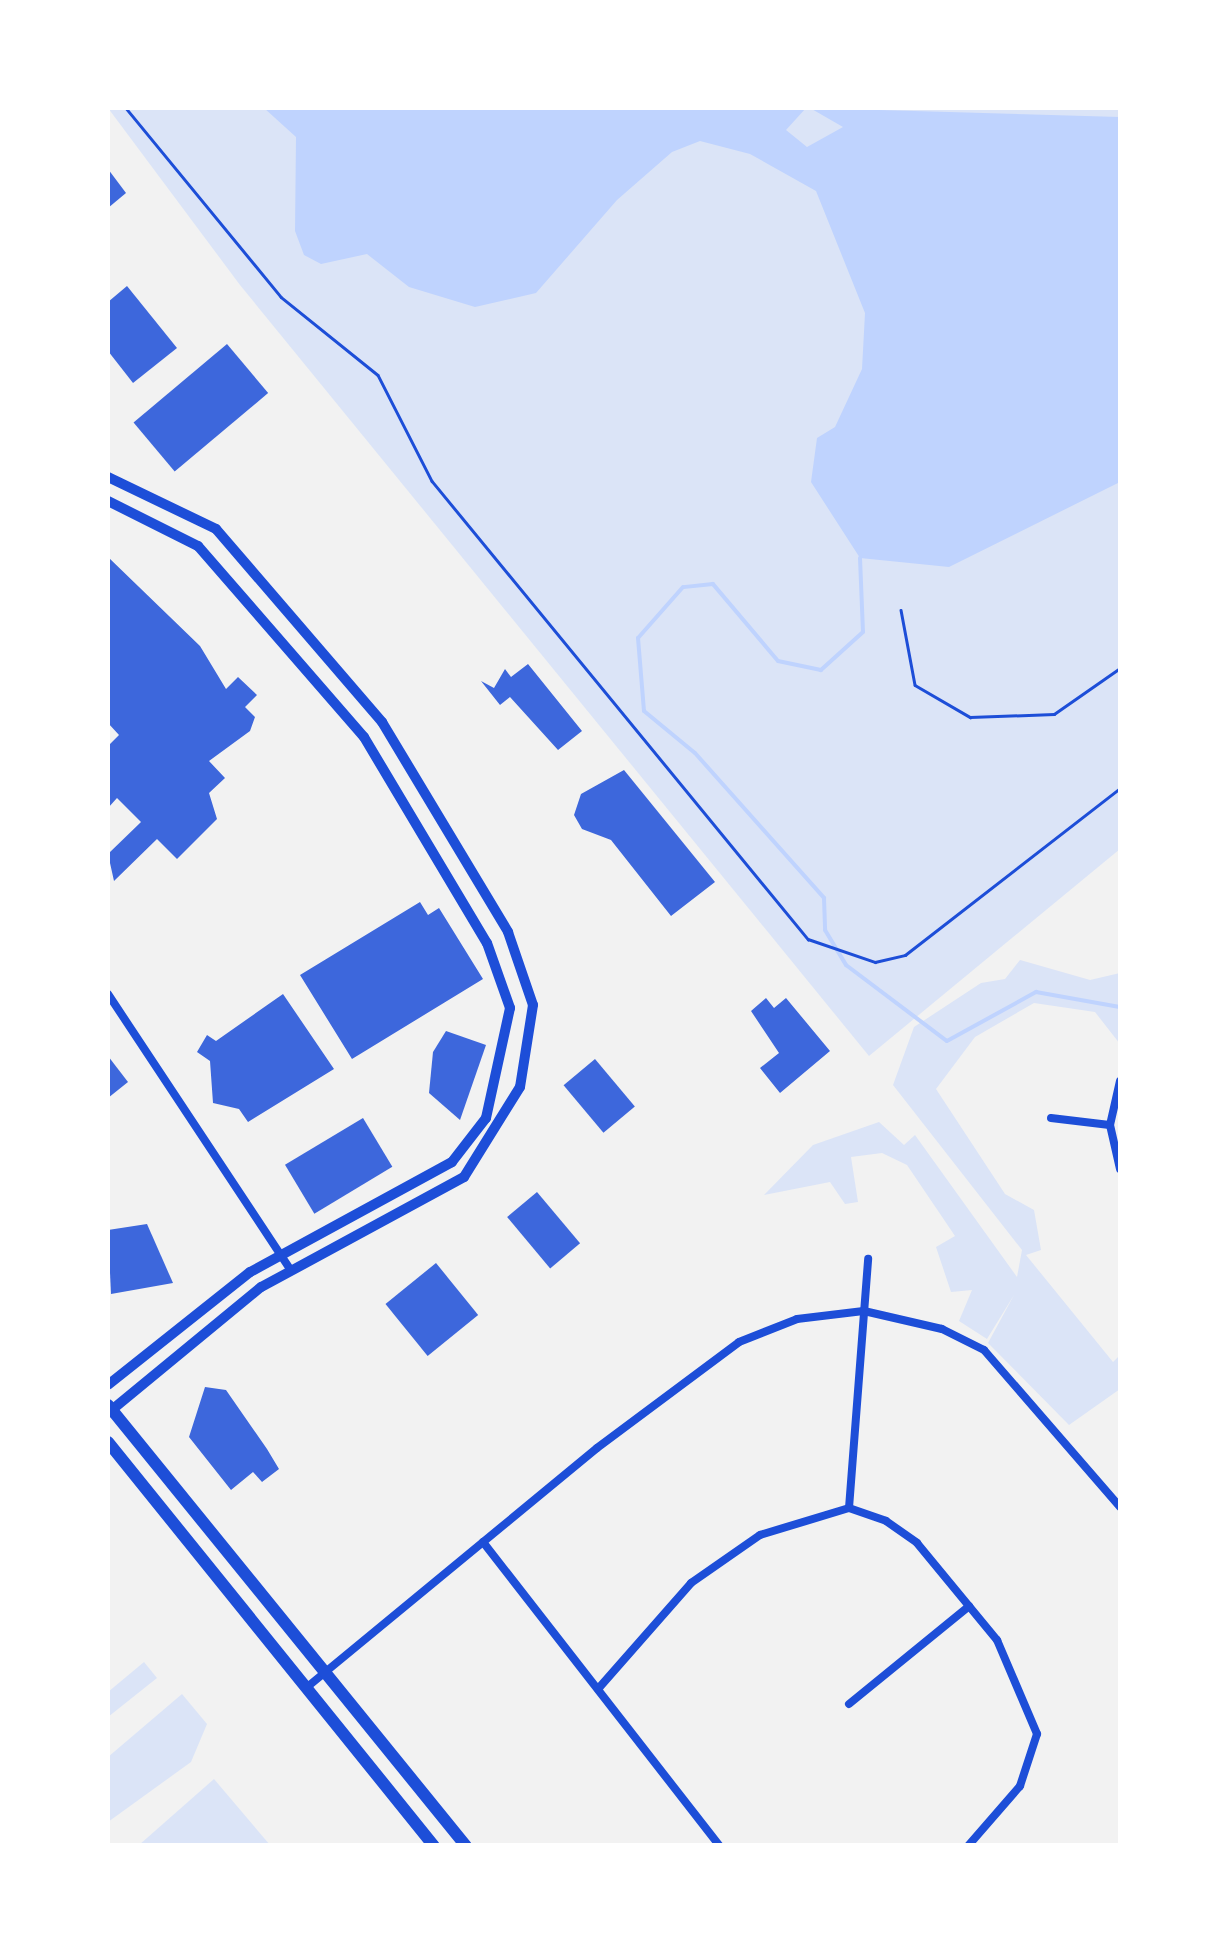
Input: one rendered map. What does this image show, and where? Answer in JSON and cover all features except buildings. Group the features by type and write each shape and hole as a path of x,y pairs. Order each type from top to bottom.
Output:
{"main road":[{"path":"109,1409 466,1846"},
{"path":"108,1442 434,1846"}],"street":[{"path":"108,478 216,529 382,722 508,932 533,1005 520,1087 481,1159 448,1188 290,1269 109,1409"},
{"path":"108,501 198,546 364,737 487,943 510,1008 498,1080 468,1144 420,1185 282,1253 108,1385"},
{"path":"108,994 290,1269"},
{"path":"1120,1080 1110,1125 1120,1169"},
{"path":"1051,1118 1110,1125"},
{"path":"849,1508 868,1259"},
{"path":"306,1688 482,1542 739,1342 797,1318 864,1311 942,1329 984,1350 1120,1508"},
{"path":"598,1689 692,1583 760,1535 849,1508 917,1543 969,1606 1026,1693 1036,1734 1020,1786 968,1846"},
{"path":"482,1542 720,1846"},
{"path":"849,1704 969,1606"}],"path":[{"path":"126,108 281,297 378,376 442,494 816,944 864,960 912,950 1120,788"},
{"path":"901,610 915,685 970,717 1054,714 1120,668"}],"shaded area":[{"path":"108,108 1120,108 1120,849 869,1056 240,285"},
{"path":"1020,960 1090,980 1120,973 1120,1044 1095,1012 1034,1003 975,1037 936,1089 1005,1194 1034,1210 1041,1250 1026,1255 1113,1362 1120,1355 1120,1389 1069,1425 988,1343 1014,1295 987,1339 959,1321 972,1290 951,1292 936,1247 955,1236 907,1165 882,1153 851,1157 858,1202 845,1204 830,1182 764,1195 813,1145 879,1122 904,1145 915,1135 1017,1277 1022,1250 893,1085 914,1027 981,983 1005,979"},
{"path":"144,1662 157,1678 108,1717 108,1692"},
{"path":"182,1694 207,1724 191,1762 108,1822 108,1757"},
{"path":"214,1779 270,1845 139,1845"}],"water":[{"path":"264,108 806,108 786,130 807,147 843,127 810,108 1120,117 1120,482 949,567 860,558 811,482 817,438 835,427 862,369 865,313 816,191 750,154 700,141 672,152 617,200 536,293 475,307 409,287 367,254 321,264 304,255 295,231 296,137"}],"waterway":[{"path":"860,558 863,632 821,670 778,661 713,584 683,587 638,638 644,711 695,753 824,898 825,930 846,965 947,1041 1036,992 1120,1007"}]}
